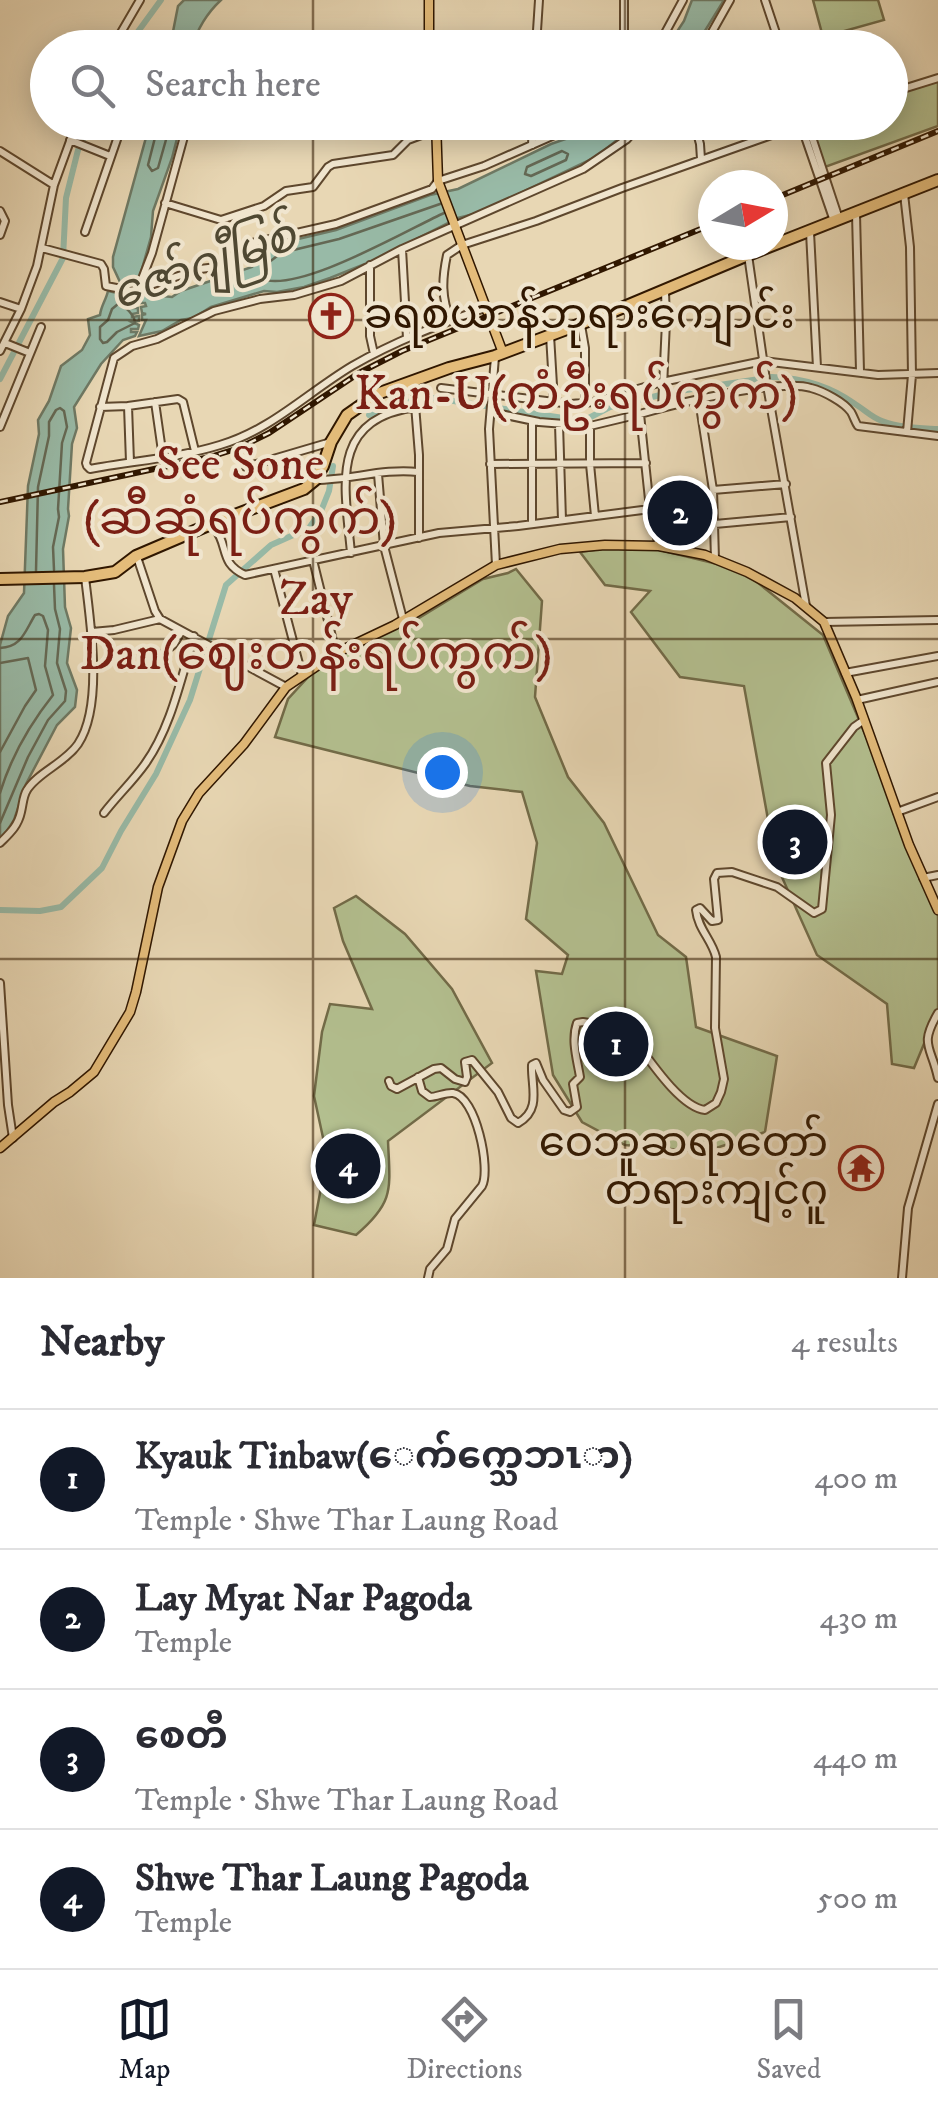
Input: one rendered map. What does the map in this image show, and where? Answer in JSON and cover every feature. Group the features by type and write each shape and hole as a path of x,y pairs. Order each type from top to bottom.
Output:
{"highway":[{"path":"788,239 938,180"},
{"path":"0,580 115,572 136,556 319,480 331,442 348,415 377,394 415,394 499,354 665,292 737,260"}],"main road":[{"path":"429,0 430,30"},
{"path":"437,140 439,183 487,308 499,354"},
{"path":"0,1148 94,1072 130,1012 158,887 182,820 200,792 244,744 286,687 336,653 496,565 560,549 659,546 715,559 770,584 806,607 824,622 938,910"}],"street":[{"path":"122,30 140,0"},
{"path":"537,30 539,0"},
{"path":"624,0 624,30"},
{"path":"667,30 684,0"},
{"path":"714,30 730,0"},
{"path":"765,0 775,30"},
{"path":"908,87 938,78"},
{"path":"85,232 116,140"},
{"path":"135,290 152,254 183,140"},
{"path":"165,203 221,220 264,206 286,190 314,187 333,164 393,155 410,140"},
{"path":"532,140 532,145"},
{"path":"42,248 101,264 106,286 135,290 200,268 217,267 248,244 336,224 432,189 543,140"},
{"path":"487,308 374,354 286,414 221,445 90,469 86,462 114,358 132,346 158,340 214,311 342,282 454,223 583,169 626,140"},
{"path":"699,140 702,159"},
{"path":"451,321 443,302 444,269 447,255 462,245 756,140"},
{"path":"810,140 836,220"},
{"path":"0,352 8,345 21,309 42,248 54,185 74,142 110,156"},
{"path":"0,151 54,185"},
{"path":"904,194 910,247 912,375 907,425"},
{"path":"0,211 5,221 0,236"},
{"path":"856,212 860,372"},
{"path":"810,230 817,366"},
{"path":"402,249 407,338"},
{"path":"749,260 806,607"},
{"path":"370,264 370,336 374,354"},
{"path":"662,403 665,292"},
{"path":"0,302 21,309"},
{"path":"580,324 585,403"},
{"path":"0,427 26,352 42,328"},
{"path":"550,336 554,402"},
{"path":"8,345 26,352"},
{"path":"496,565 490,464 499,354"},
{"path":"492,404 585,403 764,364 938,374"},
{"path":"442,388 532,420 590,426 640,414 662,403 700,400 767,384 810,387 850,410 858,426 907,425 938,436"},
{"path":"415,394 419,538"},
{"path":"352,552 343,478 355,442 364,428 415,394"},
{"path":"100,408 178,399 195,451"},
{"path":"700,400 713,490 715,559"},
{"path":"156,402 163,458"},
{"path":"128,406 130,462"},
{"path":"640,414 650,509 659,546"},
{"path":"532,420 532,524"},
{"path":"559,424 562,520"},
{"path":"590,426 595,516"},
{"path":"246,467 331,442"},
{"path":"490,464 646,464"},
{"path":"319,480 395,470 418,472"},
{"path":"378,474 384,546 402,620"},
{"path":"713,490 786,484"},
{"path":"211,524 222,535 228,564 246,576 439,533 650,509"},
{"path":"715,524 791,517"},
{"path":"136,556 160,618 286,687"},
{"path":"313,560 336,653"},
{"path":"274,569 302,675"},
{"path":"0,843 14,830 29,786 62,762 88,725 92,632 85,577"},
{"path":"92,632 160,618"},
{"path":"824,622 938,620"},
{"path":"160,658 181,632"},
{"path":"104,813 146,764 172,705 195,637"},
{"path":"845,673 938,656"},
{"path":"857,700 938,682"},
{"path":"389,1081 397,1089 441,1068 465,1082 465,1062 472,1060 518,1123 527,1118 534,1100 531,1069 536,1064 564,1110 570,1112 576,1107 573,1084 580,1077 575,1029 577,1023 583,1022 622,1030 644,1050 676,1094 691,1107 705,1110 713,1106 722,1092 724,1079 715,1028 716,957 714,947 702,933 696,910 700,908 712,921 718,920 714,879 717,873 726,872 777,887 814,913 822,909 830,814 826,762 864,720"},
{"path":"896,812 938,796"},
{"path":"923,878 938,875"},
{"path":"0,982 13,1138"},
{"path":"938,1013 928,1030 926,1044 938,1078"},
{"path":"418,1077 422,1091 430,1098 452,1093 462,1098 479,1133 486,1174 482,1186 455,1218 446,1248 428,1278"},
{"path":"902,1278 908,1208 938,1104"}],"shaded area":[{"path":"813,0 878,0 884,20 848,30 821,30"},
{"path":"938,77 938,126 908,137 908,87"},
{"path":"814,140 899,140 825,167"},
{"path":"635,544 742,570 823,635 938,906 938,1010 914,1068 892,1064 887,1004 817,955 776,864 744,686 680,677 631,612 650,591 605,585 580,552"},
{"path":"516,569 542,601 535,697 568,777 604,823 658,935 686,957 696,1027 777,1056 765,1132 704,1152 625,1145 582,1122 553,1075 536,971 562,974 568,955 526,919 537,843 522,792 470,786 275,737 288,699 321,663 419,618 483,579"},
{"path":"356,896 405,934 452,989 492,1063 388,1141 384,1203 356,1235 314,1225 327,1156 314,1096 322,1032 330,1004 372,1009 343,941 334,908"}],"water":[{"path":"184,0 221,0 199,30 173,30 178,6"},
{"path":"692,0 724,0 705,30 678,30"},
{"path":"145,140 177,140 153,211 151,237 136,290 120,282 113,257"},
{"path":"562,140 617,140 596,157 478,213 458,218 375,260 304,287 264,291 211,307 162,331 139,336 146,320 142,320 146,314 141,307 146,306 141,303 141,294 172,297 252,267 277,244 336,230 430,195 458,189"},
{"path":"108,291 136,297 137,304 130,305 138,308 132,317 139,316 139,321 132,322 139,325 138,329 131,329 137,332 135,336 123,340 101,364 74,407 77,428 72,444 69,516 63,549 65,607 71,628 67,663 77,690 75,707 57,725 26,784 14,820 0,838 0,645 8,616 24,593 28,486 39,434 38,420 61,366 82,350 90,335 88,319 100,315"}],"waterway":[{"path":"139,30 161,0"},
{"path":"0,379 63,258 66,198 83,140"},
{"path":"369,415 417,399 434,398 583,421 610,407 673,392 772,377 826,388 889,423 938,429"},
{"path":"0,910 61,907 102,868 156,774 190,700 226,585 271,545 309,528 329,491 333,466"}],"railway":[{"path":"788,193 938,131"},
{"path":"0,502 239,448 269,433 359,373 402,351 698,230"}],"place":[{"name":"ခရစ်ယာန်ဘုရားကျောင်း","path":"331,316"},
{"name":"Lay Myat Nar Pagoda","path":"680,513"},
{"name":"စေတီ","path":"795,842"},
{"name":"Kyauk Tinbaw(ေက်က္သေဘၤာ)","path":"616,1044"},
{"name":"Shwe Thar Laung Pagoda","path":"348,1166"},
{"name":"ဝေဘူဆရာတော် တရားကျင့်ဂူ","path":"861,1168"}],"district":[{"name":"Kan-U(ကံဦးရပ်ကွက်)","path":"576,395"},
{"name":"See Sone (ဆီဆုံရပ်ကွက်)","path":"240,492"},
{"name":"Zay Dan(ဈေးတန်းရပ်ကွက်)","path":"316,628"}],"water label":[{"name":"ဇော်ဂျီမြစ်","path":"204,266"}]}
